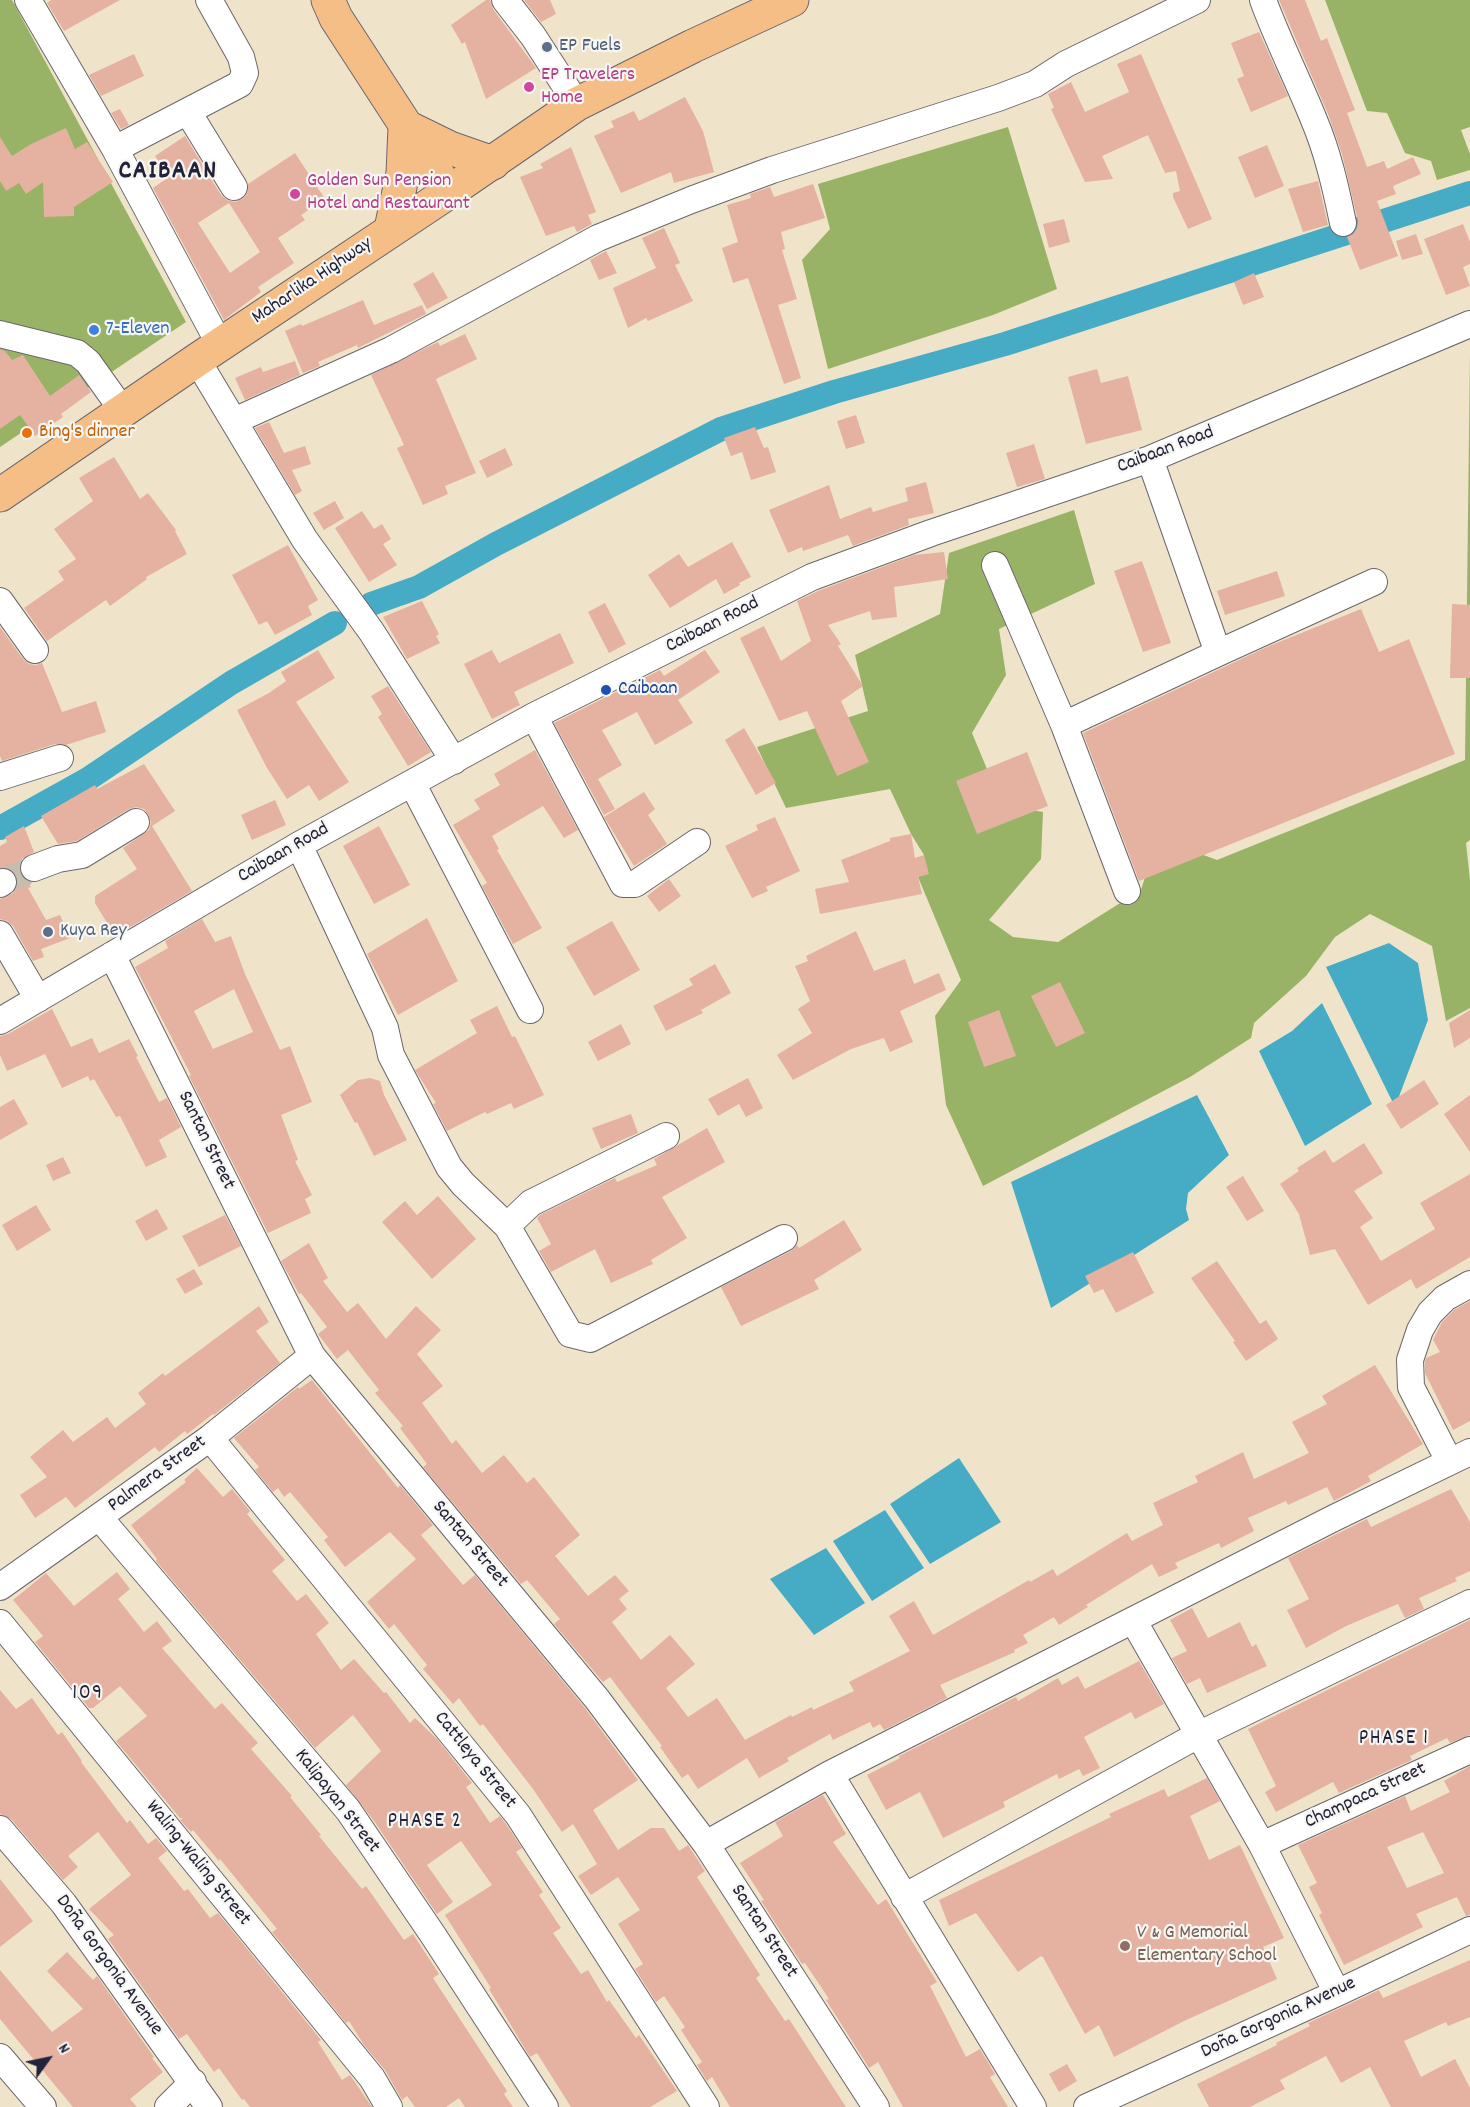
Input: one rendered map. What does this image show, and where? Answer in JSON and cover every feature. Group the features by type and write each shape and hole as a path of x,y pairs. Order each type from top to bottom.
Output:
{"main road":[{"path":"328,0 336,18 449,192"},
{"name":"Maharlika Highway","path":"0,495 578,104 693,46 792,0"},
{"path":"405,127 450,148 493,162"},
{"path":"391,230 403,173 405,127"}],"street":[{"path":"28,0 115,149 209,352 234,421 305,540 371,631 454,761"},
{"path":"115,149 240,84 244,73 241,57 209,0"},
{"path":"505,0 533,36 578,104"},
{"path":"234,421 391,350 598,238 691,200 772,171 1035,84 1066,64 1197,0"},
{"path":"1263,0 1275,34 1315,122 1336,189 1343,224"},
{"path":"188,112 234,187"},
{"name":"Caibaan Road","path":"0,1021 299,845 534,716 812,577 931,533 1150,459 1470,324"},
{"path":"0,334 77,353 88,362 123,411"},
{"path":"1150,459 1218,653"},
{"path":"994,565 1064,725 1127,891"},
{"path":"1064,725 1374,582"},
{"path":"0,601 35,650"},
{"path":"534,716 623,884 634,884 697,842"},
{"path":"0,777 60,758"},
{"path":"412,783 530,1010"},
{"path":"34,868 82,855 136,822"},
{"path":"299,845 385,1028 391,1055 449,1167 463,1184 507,1226 570,1334 590,1339 784,1238"},
{"path":"0,934 38,999"},
{"name":"Santan Street","path":"112,955 312,1356 597,1699 706,1844 876,2107"},
{"path":"507,1226 531,1203 666,1136"},
{"path":"706,1844 830,1774 1460,1457 1411,1387 1410,1360 1420,1330 1430,1313 1444,1298 1470,1284"},
{"name":"Palmera Street","path":"0,1587 210,1437 312,1356"},
{"name":"Cattleya Street","path":"210,1437 518,1815 706,2107"},
{"name":"Kalipayan Street","path":"99,1517 348,1810 545,2107"},
{"path":"904,1897 1198,1735 1470,1603"},
{"path":"1134,1620 1262,1845 1337,1993"},
{"name":"Waling-Waling Street","path":"0,1623 372,2078 389,2107"},
{"name":"Champaca Street","path":"1262,1845 1470,1750"},
{"path":"830,1774 1033,2107"},
{"name":"Doña Gorgonia Avenue","path":"0,1829 64,1904 209,2107"},
{"name":"Doña Gorgonia Avenue","path":"1087,2107 1470,1930"},
{"path":"0,2057 43,2107"},
{"path":"168,2107 193,2082"}],"green space":[{"path":"0,0 12,0 186,322 0,447"},
{"path":"1325,0 1470,0 1470,127 1461,130 1470,154 1470,170 1437,180 1431,161 1405,153 1387,113 1367,111"},
{"path":"1008,127 1057,289 993,315 828,369 802,260 830,229 818,184"},
{"path":"1470,352 1470,840 1466,843 1470,880 1470,1008 1446,1021 1432,946 1370,914 1335,937 1306,976 1254,1023 1251,1038 1190,1077 983,1186 946,1105 935,1016 961,980 918,877 924,855 911,834 890,789 786,808 757,747 868,711 855,655 940,614 949,553 1074,510 1095,584 999,629 1006,675 972,733 1002,805 1043,812 1041,859 989,920 1013,937 1058,942 1141,890 1151,858 1179,846 1217,860 1465,760"}],"water":[{"path":"1389,943 1418,963 1428,1020 1395,1107 1326,967"},
{"path":"1322,1003 1372,1104 1305,1146 1259,1051 1292,1031"},
{"path":"1197,1095 1229,1155 1188,1193 1186,1209 1189,1220 1051,1308 1011,1182"},
{"path":"959,1458 1001,1522 930,1564 890,1504"},
{"path":"885,1510 924,1568 872,1601 833,1541"},
{"path":"826,1548 865,1603 814,1635 770,1579"}],"building":[{"path":"51,0 120,0 64,31 47,3"},
{"path":"486,0 490,0 493,9 536,68 486,99 465,42 462,44 451,25"},
{"path":"524,0 550,0 556,14 541,22"},
{"path":"1279,0 1305,0 1321,41 1327,38 1355,110 1347,113 1367,167 1384,161 1387,169 1413,157 1421,174 1393,186 1396,194 1377,201 1398,256 1360,270 1347,237 1353,234 1358,221 1342,154 1328,114"},
{"path":"1259,32 1288,96 1251,112 1237,79 1244,76 1231,43"},
{"path":"134,54 144,76 101,96 89,75"},
{"path":"1141,54 1212,219 1188,229 1173,197 1173,193 1180,191 1176,171 1165,173 1148,135 1102,156 1113,179 1085,182 1051,109 1054,108 1048,94 1071,82 1085,112 1129,92 1117,64"},
{"path":"685,97 703,131 714,172 674,183 671,172 621,193 594,136 614,127 611,121 634,111 639,121"},
{"path":"120,109 129,125 121,129 111,113"},
{"path":"66,128 75,149 87,142 113,182 74,207 74,216 44,217 43,182 26,194 19,183 6,191 0,181 0,137 12,156 31,144"},
{"path":"185,136 221,195 235,202 247,194 248,184 295,153 325,199 301,215 305,220 278,238 294,263 258,287 261,292 224,320 153,188 169,177 155,156","holes":["229,203 260,252 230,273 198,223"]},
{"path":"1267,145 1284,186 1255,198 1238,157"},
{"path":"571,147 596,212 588,215 592,224 577,232 574,226 546,236 520,177 543,168 540,164"},
{"path":"1318,181 1328,225 1303,232 1288,189"},
{"path":"813,184 825,218 781,232 785,249 782,250 797,299 778,305 801,378 784,384 748,278 733,283 722,248 738,242 727,205 751,198 750,194 770,187 774,197"},
{"path":"1064,219 1070,242 1049,248 1043,224"},
{"path":"1463,224 1470,242 1470,264 1463,267 1470,286 1446,295 1424,239"},
{"path":"664,228 680,263 675,265 693,301 648,321 646,318 628,328 613,288 656,268 642,238"},
{"path":"1416,234 1423,254 1402,260 1396,241"},
{"path":"606,251 617,273 599,280 590,260"},
{"path":"433,272 448,298 427,309 413,284"},
{"path":"1254,273 1264,297 1243,305 1234,282"},
{"path":"363,300 374,325 422,305 426,314 358,348 357,345 318,362 320,366 303,373 285,331"},
{"path":"465,334 477,359 436,379 476,473 445,486 448,494 423,505 397,448 404,445 371,375 438,342 440,346"},
{"path":"0,349 5,351 12,360 23,355 50,396 79,375 91,392 61,414 63,417 35,436 20,415 0,429"},
{"path":"295,361 300,375 245,400 235,378 261,367 263,372"},
{"path":"1097,369 1101,383 1128,376 1142,430 1086,444 1068,377"},
{"path":"856,415 865,443 846,449 837,421"},
{"path":"269,422 284,453 305,446 311,464 292,470 302,491 295,495 255,428"},
{"path":"755,427 764,448 768,447 776,472 751,480 742,452 731,456 724,438"},
{"path":"1034,444 1045,479 1017,487 1006,453"},
{"path":"505,448 513,465 487,478 479,461"},
{"path":"114,457 140,499 148,493 176,530 187,554 146,577 147,579 110,606 106,600 47,641 24,608 64,580 58,571 76,559 54,529 93,501 79,478"},
{"path":"926,482 934,513 908,519 909,525 853,546 848,535 803,551 802,547 788,553 769,510 829,485 840,519 871,507 873,512 908,501 905,488"},
{"path":"335,501 344,518 324,530 313,513"},
{"path":"362,511 374,529 382,524 391,539 383,544 397,565 369,582 335,528"},
{"path":"732,542 751,577 724,594 716,579 670,608 648,575 679,554 688,567"},
{"path":"288,545 318,600 308,606 312,615 275,635 267,621 259,625 232,575"},
{"path":"944,552 948,579 894,587 897,617 872,620 870,611 828,625 841,644 838,646 863,686 841,701 869,762 837,776 807,711 779,721 740,638 764,626 781,661 811,641 797,601 914,555"},
{"path":"1142,561 1171,643 1143,652 1114,571"},
{"path":"1277,571 1285,596 1225,615 1217,591"},
{"path":"422,601 439,634 436,636 440,643 407,659 383,617"},
{"path":"605,603 626,644 609,653 588,612"},
{"path":"1452,604 1470,605 1470,678 1450,678"},
{"path":"1361,609 1379,652 1409,639 1455,754 1139,881 1083,733 1269,646"},
{"path":"0,627 23,659 29,664 42,663 62,712 96,701 106,732 66,745 55,744 2,761 0,756"},
{"path":"560,633 574,663 514,692 520,705 492,719 464,664 492,650 499,663"},
{"path":"318,650 335,678 296,702 349,782 319,801 309,785 287,799 267,768 237,710 286,681 281,672"},
{"path":"705,650 720,672 678,700 693,723 655,745 637,712 602,730 622,765 598,779 615,809 604,815 554,723 660,670 664,676"},
{"path":"388,686 431,752 408,766 378,717 382,714 371,696"},
{"path":"744,728 776,783 756,795 725,740"},
{"path":"535,750 578,830 564,838 543,806 492,836 499,849 497,850 542,928 513,944 482,886 487,883 453,825 480,809 474,800 500,785 494,774"},
{"path":"1027,752 1048,806 977,834 956,781"},
{"path":"144,764 175,811 152,826 192,891 115,936 95,903 95,896 137,869 123,848 149,830 151,822 148,814 144,809 136,807 129,809 77,841 58,844 41,816 95,785 97,789"},
{"path":"644,792 655,809 648,815 667,844 634,866 604,817"},
{"path":"275,800 286,825 252,840 241,815"},
{"path":"775,817 800,871 766,887 768,891 752,898 725,846 758,830 756,825"},
{"path":"24,826 34,852 22,859 19,866 20,874 28,881 31,887 28,888 46,920 60,915 70,938 41,949 44,957 33,961 13,926 0,919 0,899 12,894 18,882 16,874 10,869 0,868 0,846 7,842 5,837"},
{"path":"379,826 410,885 374,904 343,846"},
{"path":"911,834 915,858 924,855 929,874 918,877 922,894 820,914 815,889 849,882 841,860 890,841 890,838"},
{"path":"669,879 681,896 659,912 647,896"},
{"path":"427,918 458,981 398,1015 367,954"},
{"path":"202,919 215,942 231,936 245,974 280,1050 290,1046 312,1102 281,1115 298,1160 295,1161 312,1195 305,1199 311,1213 268,1233 135,967 168,948 165,941","holes":["234,989 253,1032 213,1049 194,1011"]},
{"path":"612,921 640,970 594,996 566,947"},
{"path":"856,931 874,971 905,959 914,984 939,973 946,990 900,1011 913,1042 890,1052 884,1038 851,1049 793,1080 777,1055 812,1033 798,1009 810,1001 795,966 808,961 806,956"},
{"path":"715,964 731,993 701,1010 703,1013 666,1031 653,1006 693,985 689,979"},
{"path":"1060,982 1085,1033 1056,1047 1031,996"},
{"path":"497,1006 512,1037 515,1036 544,1095 514,1109 511,1103 487,1114 485,1112 447,1131 433,1104 436,1103 415,1070 477,1033 470,1020"},
{"path":"52,1009 71,1047 92,1038 99,1053 129,1039 159,1102 167,1098 181,1127 159,1140 167,1157 146,1167 120,1116 116,1117 94,1079 90,1081 88,1076 62,1088 45,1054 7,1071 0,1055 0,1036 8,1034"},
{"path":"999,1010 1016,1056 984,1067 968,1022"},
{"path":"1470,1010 1470,1038 1454,1048 1449,1023"},
{"path":"621,1024 631,1044 598,1061 588,1042"},
{"path":"370,1078 380,1081 384,1095 407,1140 374,1156 340,1095 358,1080"},
{"path":"748,1078 763,1108 746,1117 739,1104 718,1116 708,1099"},
{"path":"1424,1080 1439,1104 1401,1129 1386,1105"},
{"path":"1470,1095 1470,1152 1444,1114"},
{"path":"14,1099 28,1124 0,1140 0,1107"},
{"path":"631,1114 638,1133 601,1149 592,1128"},
{"path":"707,1128 725,1162 662,1197 687,1238 651,1260 653,1264 611,1283 595,1249 551,1272 539,1251 551,1244 537,1218 540,1215 615,1178 617,1182 657,1165 654,1159"},
{"path":"1364,1143 1383,1173 1354,1191 1373,1218 1360,1227 1381,1261 1435,1229 1420,1203 1470,1174 1470,1257 1416,1289 1411,1279 1368,1305 1335,1249 1310,1255 1299,1214 1280,1184 1299,1171 1297,1168 1325,1150 1333,1163"},
{"path":"63,1157 71,1173 53,1181 46,1165"},
{"path":"1243,1176 1264,1211 1247,1221 1226,1187"},
{"path":"438,1196 476,1239 432,1279 382,1222 405,1201 417,1215"},
{"path":"36,1205 51,1230 17,1251 2,1225"},
{"path":"157,1209 168,1229 146,1241 135,1221"},
{"path":"225,1215 241,1246 199,1267 182,1236"},
{"path":"844,1220 862,1250 814,1280 819,1289 741,1326 721,1287 791,1251 797,1245 799,1248"},
{"path":"309,1243 328,1278 323,1281 347,1312 358,1303 386,1339 416,1306 441,1330 417,1354 443,1386 422,1403 452,1444 456,1440 482,1473 504,1455 527,1483 534,1477 580,1535 555,1556 588,1596 615,1575 629,1591 619,1599 627,1609 612,1622 641,1660 670,1635 695,1664 666,1688 688,1717 717,1698 745,1740 791,1715 792,1717 812,1707 813,1710 854,1691 849,1682 910,1651 889,1616 914,1601 933,1635 1029,1580 1030,1582 1053,1569 1057,1576 1127,1533 1132,1541 1163,1525 1153,1503 1198,1482 1195,1476 1243,1452 1254,1479 1309,1453 1292,1422 1327,1404 1322,1396 1375,1365 1423,1444 1368,1476 1371,1481 1334,1501 1327,1487 1288,1505 1286,1501 1248,1518 1254,1531 1221,1548 1219,1543 1175,1563 1178,1568 1159,1577 1152,1564 1086,1605 1088,1607 1059,1625 1054,1617 1023,1635 1028,1643 1014,1650 1015,1652 940,1685 947,1698 884,1730 880,1724 873,1728 870,1722 833,1740 830,1734 787,1758 789,1761 759,1778 747,1758 698,1789 688,1774 682,1778 660,1747 662,1746 610,1677 603,1682 554,1624 560,1619 527,1580 521,1584 423,1467 427,1464 400,1428 403,1426 375,1393 379,1390 348,1350 337,1359 318,1334 327,1327 301,1293 299,1294 281,1261"},
{"path":"1133,1252 1154,1293 1116,1313 1103,1289 1094,1293 1085,1276"},
{"path":"1217,1261 1260,1324 1266,1320 1278,1339 1246,1361 1233,1342 1235,1341 1191,1278"},
{"path":"194,1269 203,1284 185,1294 176,1279"},
{"path":"1470,1301 1470,1421 1453,1430 1425,1373 1425,1362 1426,1358 1440,1352 1433,1340 1442,1322 1454,1310"},
{"path":"259,1306 269,1322 256,1331 280,1363 214,1415 187,1434 185,1431 159,1452 155,1447 75,1508 66,1497 35,1518 20,1495 47,1477 30,1457 63,1430 73,1442 107,1417 115,1428 146,1404 138,1393 163,1373 165,1376"},
{"path":"312,1380 398,1488 400,1485 433,1525 421,1535 463,1585 475,1575 585,1708 638,1780 593,1810 618,1850 651,1828 664,1828 679,1851 688,1845 705,1871 697,1877 760,1975 756,1978 785,2021 789,2019 846,2107 730,2107 712,2077 707,2081 697,2065 702,2062 681,2030 685,2027 664,1996 656,2002 635,1969 643,1964 618,1924 640,1910 618,1877 591,1895 578,1876 597,1864 573,1824 562,1832 533,1789 483,1724 480,1726 459,1698 453,1704 423,1669 427,1665 394,1624 389,1629 367,1602 416,1559 390,1532 345,1567 324,1540 328,1537 290,1492 284,1497 278,1488 273,1492 255,1470 259,1467 234,1438 298,1387 299,1389"},
{"path":"197,1468 223,1497 232,1489 250,1511 247,1514 285,1560 272,1571 297,1601 306,1594 329,1623 316,1634 341,1670 354,1659 384,1693 386,1692 410,1723 415,1718 437,1739 472,1783 466,1787 490,1823 500,1816 522,1848 516,1852 543,1892 539,1895 561,1928 553,1933 581,1974 588,1970 607,2002 609,2000 636,2038 639,2035 677,2091 650,2107 571,2107 537,2053 530,2057 489,1989 491,1988 445,1915 492,1885 461,1841 427,1865 453,1902 437,1914 374,1821 346,1785 381,1751 353,1715 315,1748 156,1561 157,1559 131,1525 186,1482 184,1480"},
{"path":"1451,1489 1470,1522 1470,1571 1455,1578 1457,1581 1419,1598 1424,1609 1405,1618 1398,1604 1346,1626 1306,1648 1287,1610 1309,1599 1288,1558 1367,1519 1371,1527"},
{"path":"117,1572 130,1589 118,1599 144,1632 157,1621 172,1641 162,1648 215,1709 222,1703 258,1743 251,1749 292,1796 290,1797 321,1835 319,1836 362,1889 366,1886 404,1940 413,1934 439,1974 433,1978 507,2091 504,2094 513,2107 465,2107 459,2098 446,2107 415,2107 407,2096 402,2100 385,2070 364,2045 349,2021 346,2023 272,1932 277,1929 220,1859 219,1861 193,1830 191,1832 180,1820 183,1818 180,1818 116,1741 147,1716 120,1686 93,1708 89,1708 35,1642 43,1636 13,1600 46,1573 74,1606"},
{"path":"1192,1608 1208,1638 1240,1622 1252,1647 1256,1644 1267,1666 1207,1693 1200,1678 1187,1684 1172,1658 1187,1651 1170,1620"},
{"path":"1470,1620 1470,1735 1450,1743 1447,1738 1410,1756 1412,1760 1339,1793 1333,1782 1276,1812 1265,1792 1276,1786 1248,1729"},
{"path":"1139,1661 1164,1704 1135,1719 1131,1712 1084,1737 1100,1768 1083,1776 1079,1769 1059,1779 1057,1774 1003,1802 1005,1807 943,1838 920,1792 886,1810 867,1775 900,1758 899,1756 1016,1697 1018,1701 1058,1678 1062,1685 1078,1676 1085,1689"},
{"path":"0,1690 16,1709 32,1698 58,1735 62,1732 81,1762 127,1823 130,1820 148,1844 156,1838 167,1851 158,1858 184,1891 188,1889 210,1918 218,1913 321,2040 318,2042 342,2080 350,2075 372,2107 250,2107 244,2099 242,2100 219,2068 214,2072 187,2034 179,2039 108,1939 114,1935 89,1909 131,1875 98,1832 68,1856 78,1867 63,1880 11,1819 0,1814"},
{"path":"1470,1766 1470,1915 1466,1916 1457,1897 1416,1914 1423,1927 1344,1965 1319,1915 1322,1913 1309,1887 1317,1883 1298,1845 1405,1796 1411,1811 1450,1792 1444,1781","holes":["1423,1832 1444,1873 1407,1888 1387,1847"]},
{"name":"V & G Memorial Elementary School","path":"1207,1778 1220,1801 1190,1816 1209,1860 1240,1845 1284,1938 1263,1947 1277,1979 1184,2021 1114,2057 1099,2025 1085,2034 1043,1957 1041,1956 1018,1972 976,1913 949,1926 939,1900 1111,1817 1109,1814 1164,1789 1168,1797"},
{"path":"823,1795 846,1834 833,1842 878,1905 886,1899 937,1982 930,1986 966,2057 980,2049 995,2074 990,2077 1008,2107 903,2107 878,2062 869,2068 826,2000 829,1999 805,1963 802,1964 761,1901 764,1900 740,1863 783,1836 775,1822"},
{"path":"0,1879 33,1921 0,1947"},
{"path":"67,1952 93,1980 97,1976 163,2072 130,2099 137,2107 73,2107 0,2019 0,1970 52,2032 83,2009 47,1971"},
{"path":"1470,1960 1470,2017 1448,2026 1446,2022 1404,2041 1421,2077 1455,2059 1470,2088 1470,2107 1391,2107 1370,2067 1341,2083 1326,2056 1280,2080 1285,2089 1250,2107 1209,2107 1197,2084 1277,2045 1276,2043 1310,2026 1308,2023 1379,1990 1383,1998"},
{"path":"1067,2064 1077,2081 1059,2092 1049,2074"}],"waterway":[{"path":"371,604 419,587 496,544 721,429 834,392 1005,344 1470,193"},
{"path":"0,828 88,779 231,683 335,623"}],"tunnel":[{"path":"3,882 34,868"}],"place":[{"name":"EP Fuels","path":"547,47"},
{"name":"EP Travelers Home","path":"529,87"},
{"name":"Golden Sun Pension Hotel and Restaurant","path":"295,194"},
{"name":"7-Eleven","path":"94,330"},
{"name":"Bing's dinner","path":"27,433"},
{"name":"Caibaan","path":"606,690"},
{"name":"Kuya Rey","path":"48,932"},
{"name":"V & G Memorial Elementary School","path":"1125,1946"}],"district":[{"name":"CAIBAAN","path":"168,173"},
{"name":"109","path":"88,1695"},
{"name":"PHASE 1","path":"1394,1740"},
{"name":"PHASE 2","path":"425,1823"}]}
